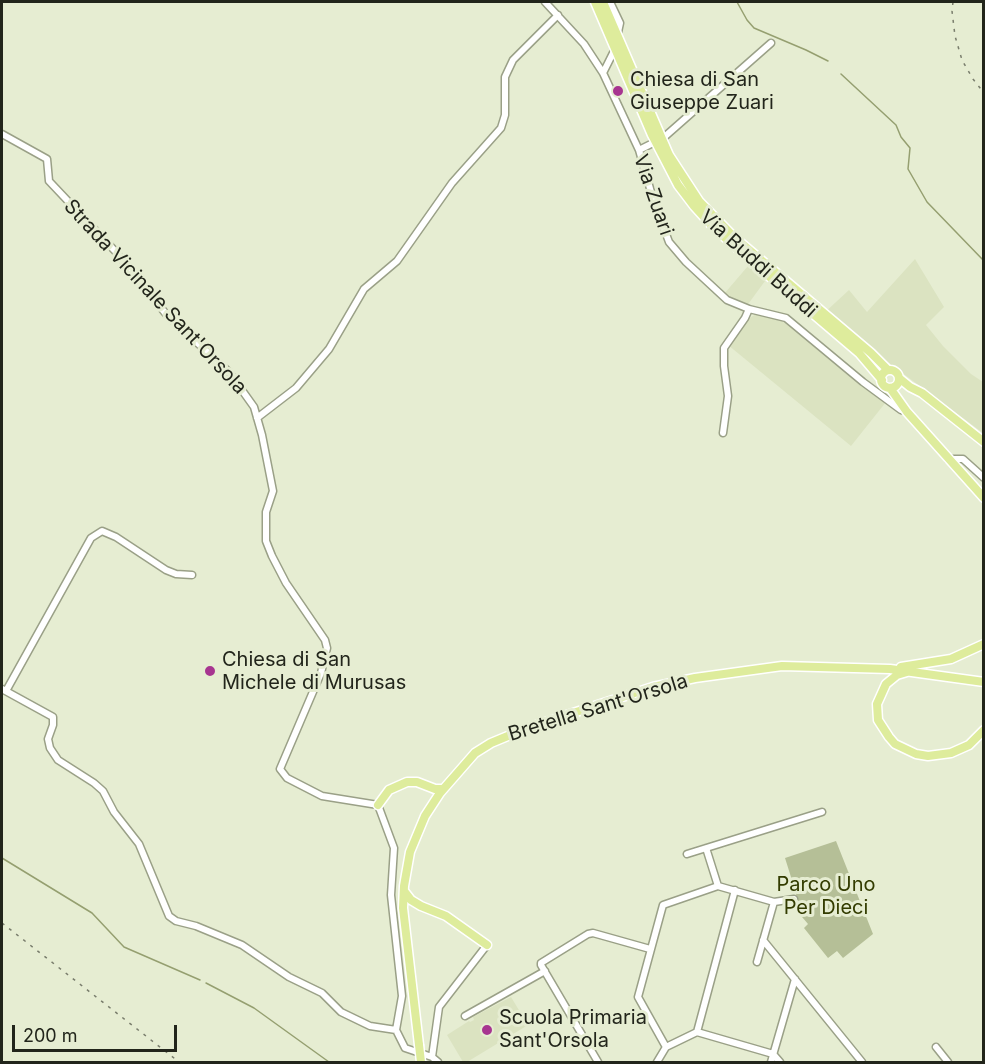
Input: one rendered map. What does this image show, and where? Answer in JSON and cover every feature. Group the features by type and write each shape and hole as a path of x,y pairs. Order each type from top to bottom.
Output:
{"main road":[{"name":"Via Buddi Buddi","path":"596,2 678,185 714,228 858,353 882,380"},
{"name":"Via Buddi Buddi","path":"603,2 619,27 659,140 684,180 714,218 888,370"},
{"path":"899,378 896,386 890,387 885,386 882,375 888,370 895,371 899,378 910,387 922,393 984,442"},
{"path":"890,387 948,459 984,498"},
{"path":"890,669 951,660 984,644"},
{"name":"Bretella Sant'Orsola","path":"421,1062 404,918 404,891 410,852 424,816 443,789 475,753 518,732 653,687 681,680 782,666 890,669 984,682"},
{"path":"910,671 897,675 886,684 877,704 878,720 896,744 916,754 940,755 969,745 984,730"},
{"path":"378,805 388,790 413,781 423,786 443,789"},
{"path":"423,786 431,795 433,803"},
{"path":"404,891 420,906 446,916 487,945"},
{"path":"404,918 410,909 420,906"}],"street":[{"name":"Via Zuari","path":"545,2 584,44 603,73 639,150 653,199 669,242 686,262 728,300 749,309 786,318 863,382 901,410 908,411"},
{"path":"610,2 619,27"},
{"path":"257,418 296,388 324,355 364,289 397,261 452,183 501,128 505,115 505,77 513,60 558,15"},
{"path":"639,150 659,140 771,43"},
{"path":"603,73 616,47"},
{"name":"Strada Vicinale Sant'Orsola","path":"2,134 47,159 49,182 115,252 166,314 229,372 254,407 273,491 266,512 266,542 286,583 325,640 327,648 321,673 280,770 287,778 322,796 378,805"},
{"path":"723,433 728,396 724,348 749,309"},
{"path":"948,459 963,459 984,478"},
{"path":"192,575 176,574 166,570 116,537 102,531 91,538 4,690 53,717 48,739 50,748 58,760 103,791 114,812 139,844 169,916 176,921 196,926 242,945 289,977 322,993 341,1012 370,1026 396,1030"},
{"path":"378,805 394,848 391,895 402,996 396,1030 405,1048 432,1057 438,1062"},
{"path":"687,854 822,812"},
{"path":"706,848 718,886"},
{"path":"666,1047 638,997 663,905 718,886 774,902 794,899"},
{"path":"697,1032 735,890"},
{"path":"757,962 774,902"},
{"path":"598,1062 541,963 593,933 650,949"},
{"path":"763,940 862,1062"},
{"path":"432,1057 439,1007 487,945"},
{"path":"465,1016 544,971"},
{"path":"771,1062 795,979"},
{"path":"657,1062 666,1047 697,1032 773,1054 780,1062"},
{"path":"936,1047 948,1062"}],"shaded area":[{"path":"915,259 944,307 926,325 971,374 983,382 983,433 823,314 849,290 867,312"},
{"path":"748,266 765,281 746,307 724,294"},
{"path":"756,314 793,325 886,402 851,446 728,345 745,321"},
{"name":"Scuola Primaria Sant'Orsola","path":"511,997 528,1025 467,1062 463,1062 447,1035 474,1020 473,1017"}],"green space":[{"name":"Parco Uno Per Dieci","path":"836,841 873,934 843,958 837,951 828,958 804,928 808,924 791,904 797,903 796,893 785,858"}],"waterway":[{"path":"737,2 754,28 828,61"},
{"path":"841,74 896,125 901,137 910,148 908,169 927,202 984,261"},
{"path":"2,858 92,913 124,947 200,980"},
{"path":"206,983 254,1008 329,1062"}],"railway":[{"path":"953,2 955,36 962,60 984,93"},
{"path":"2,923 179,1062"}],"place":[{"name":"Chiesa di San Giuseppe Zuari","path":"618,91"},
{"name":"Chiesa di San Michele di Murusas","path":"210,671"},
{"name":"Scuola Primaria Sant'Orsola","path":"487,1030"}]}
